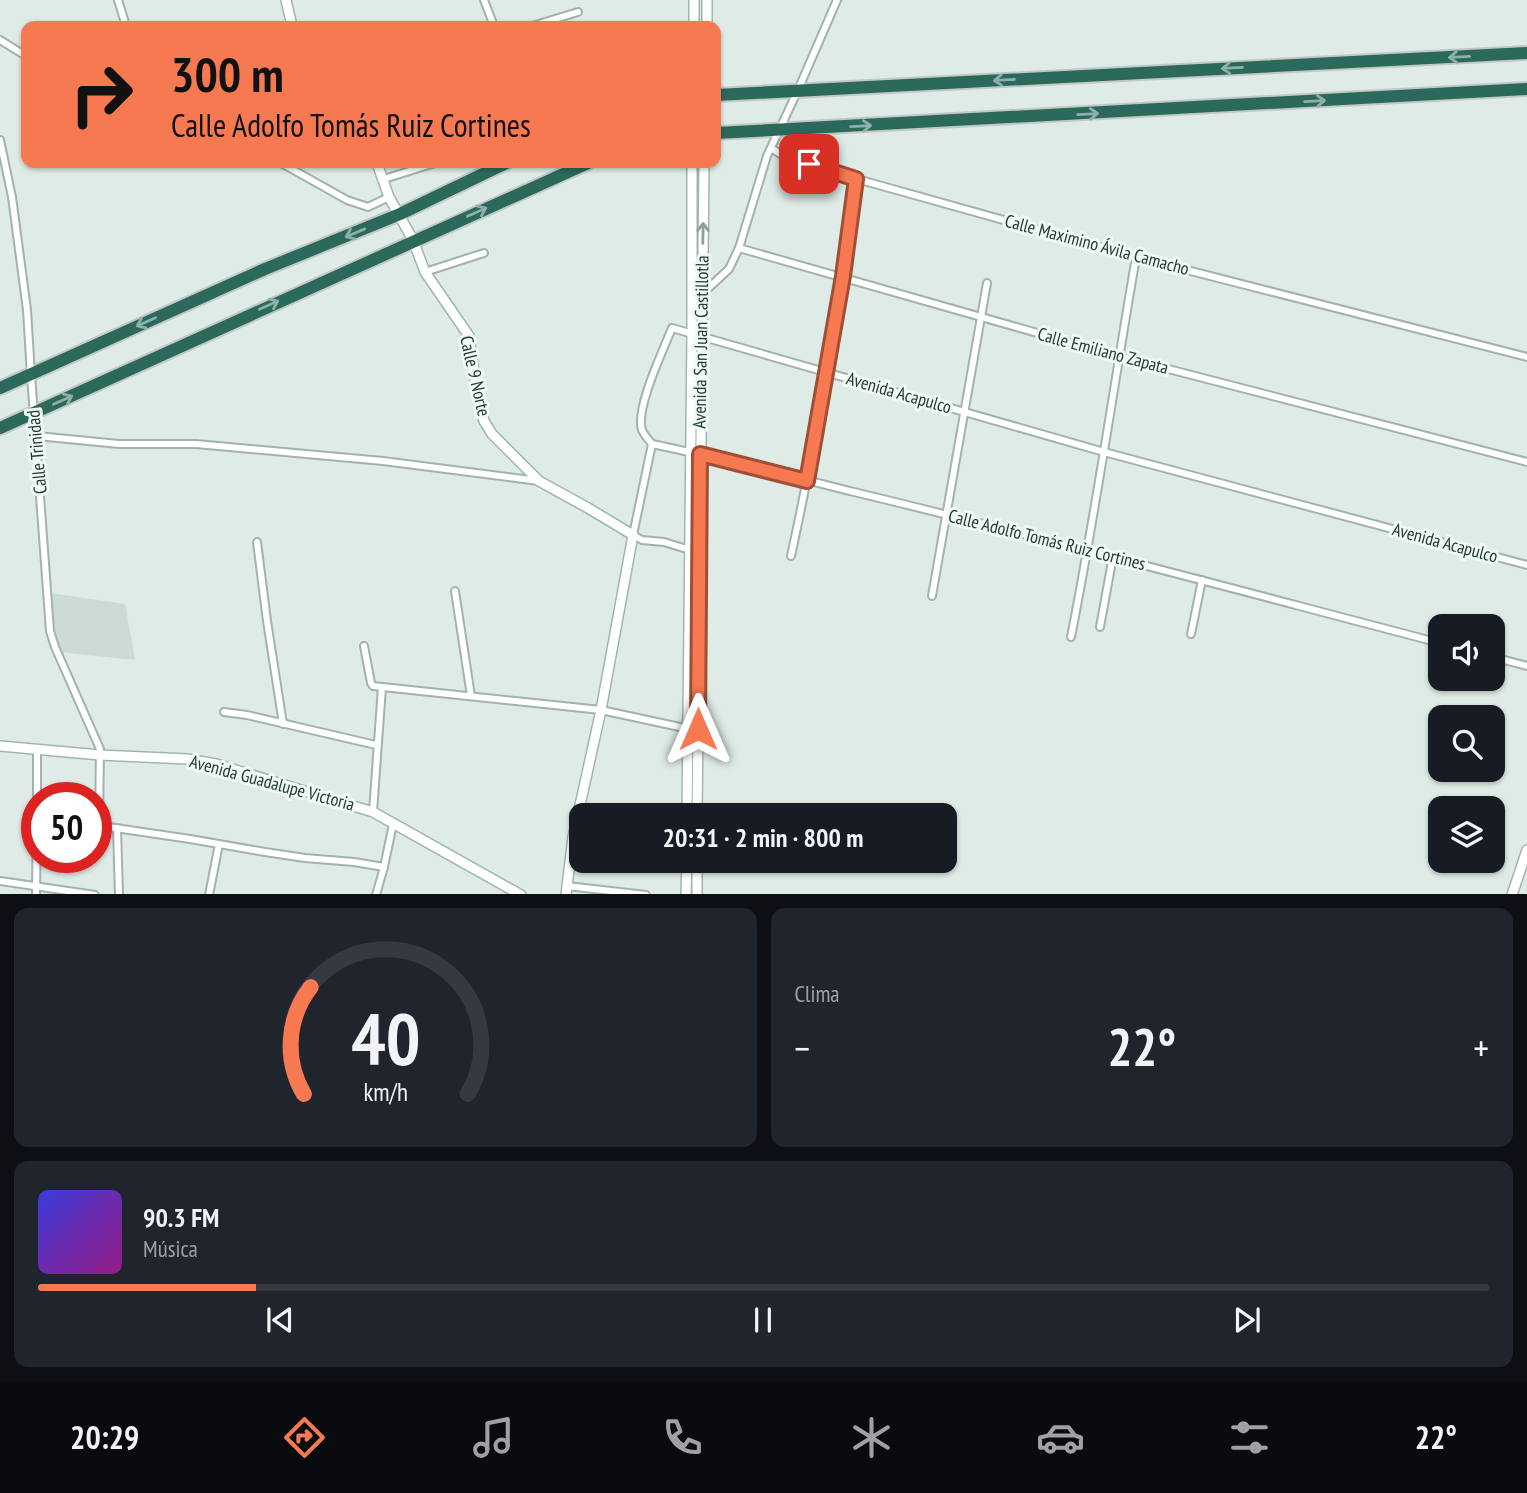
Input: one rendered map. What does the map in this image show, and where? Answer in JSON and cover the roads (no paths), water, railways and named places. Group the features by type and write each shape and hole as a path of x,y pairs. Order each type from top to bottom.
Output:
{"highway":[{"path":"721,96 1527,53"},
{"path":"721,86 737,94"},
{"path":"721,133 1527,89"},
{"path":"721,139 743,132"},
{"path":"0,388 228,285 400,214 496,168"},
{"path":"0,428 577,168"}],"street":[{"path":"118,0 124,21"},
{"path":"286,0 291,21"},
{"path":"484,0 492,21"},
{"path":"694,0 694,21"},
{"path":"707,0 707,21"},
{"path":"702,294 729,269 739,248 771,148 837,0"},
{"path":"549,21 579,12"},
{"path":"0,40 21,53"},
{"name":"Calle Trinidad","path":"0,140 12,197 27,310 50,631 97,740 100,755 99,824 117,828"},
{"name":"Calle Maximino Ávila Camacho","path":"771,148 785,157 856,179 1136,257 1527,358"},
{"path":"290,168 347,200 368,207 389,197"},
{"name":"Calle 9 Norte","path":"379,168 389,197 413,240 425,272 469,336 475,388 484,421 502,446 539,481 633,535"},
{"path":"384,179 419,168"},
{"name":"Avenida San Juan Castillotla","path":"692,168 697,335 697,803"},
{"name":"Avenida San Juan Castillotla","path":"697,335 702,294 704,168"},
{"path":"791,556 843,276 856,179"},
{"name":"Calle Emiliano Zapata","path":"739,248 1118,356 1527,462"},
{"path":"425,272 484,253"},
{"path":"1071,637 1136,257"},
{"path":"932,596 987,283"},
{"path":"646,894 566,890 573,837 601,710 652,444 642,432 643,402 672,328 697,335"},
{"name":"Avenida Acapulco","path":"697,335 1104,452 1527,565"},
{"path":"37,436 119,444 196,444 370,460 539,481"},
{"name":"Calle Adolfo Tomás Ruiz Cortines","path":"652,444 1113,556 1428,640"},
{"name":"Avenida San Juan Castillotla","path":"687,803 690,550 695,453"},
{"path":"633,535 642,540 664,542 690,550"},
{"path":"257,542 283,724"},
{"path":"1100,627 1113,556"},
{"path":"1191,634 1202,580"},
{"path":"455,591 471,696"},
{"path":"364,646 372,685 601,710 689,729"},
{"path":"1505,660 1527,666"},
{"path":"373,812 382,687"},
{"path":"224,712 376,745"},
{"name":"Avenida Guadalupe Victoria","path":"0,746 37,751 187,758 206,762 373,812 522,894"},
{"path":"37,751 37,782"},
{"path":"376,894 393,824"},
{"path":"118,894 117,828 305,858 384,867"},
{"path":"209,894 219,844"},
{"path":"1512,894 1527,850"},
{"path":"36,873 36,894"},
{"path":"686,894 687,873"},
{"path":"697,873 697,894"},
{"path":"0,881 95,894"}]}
